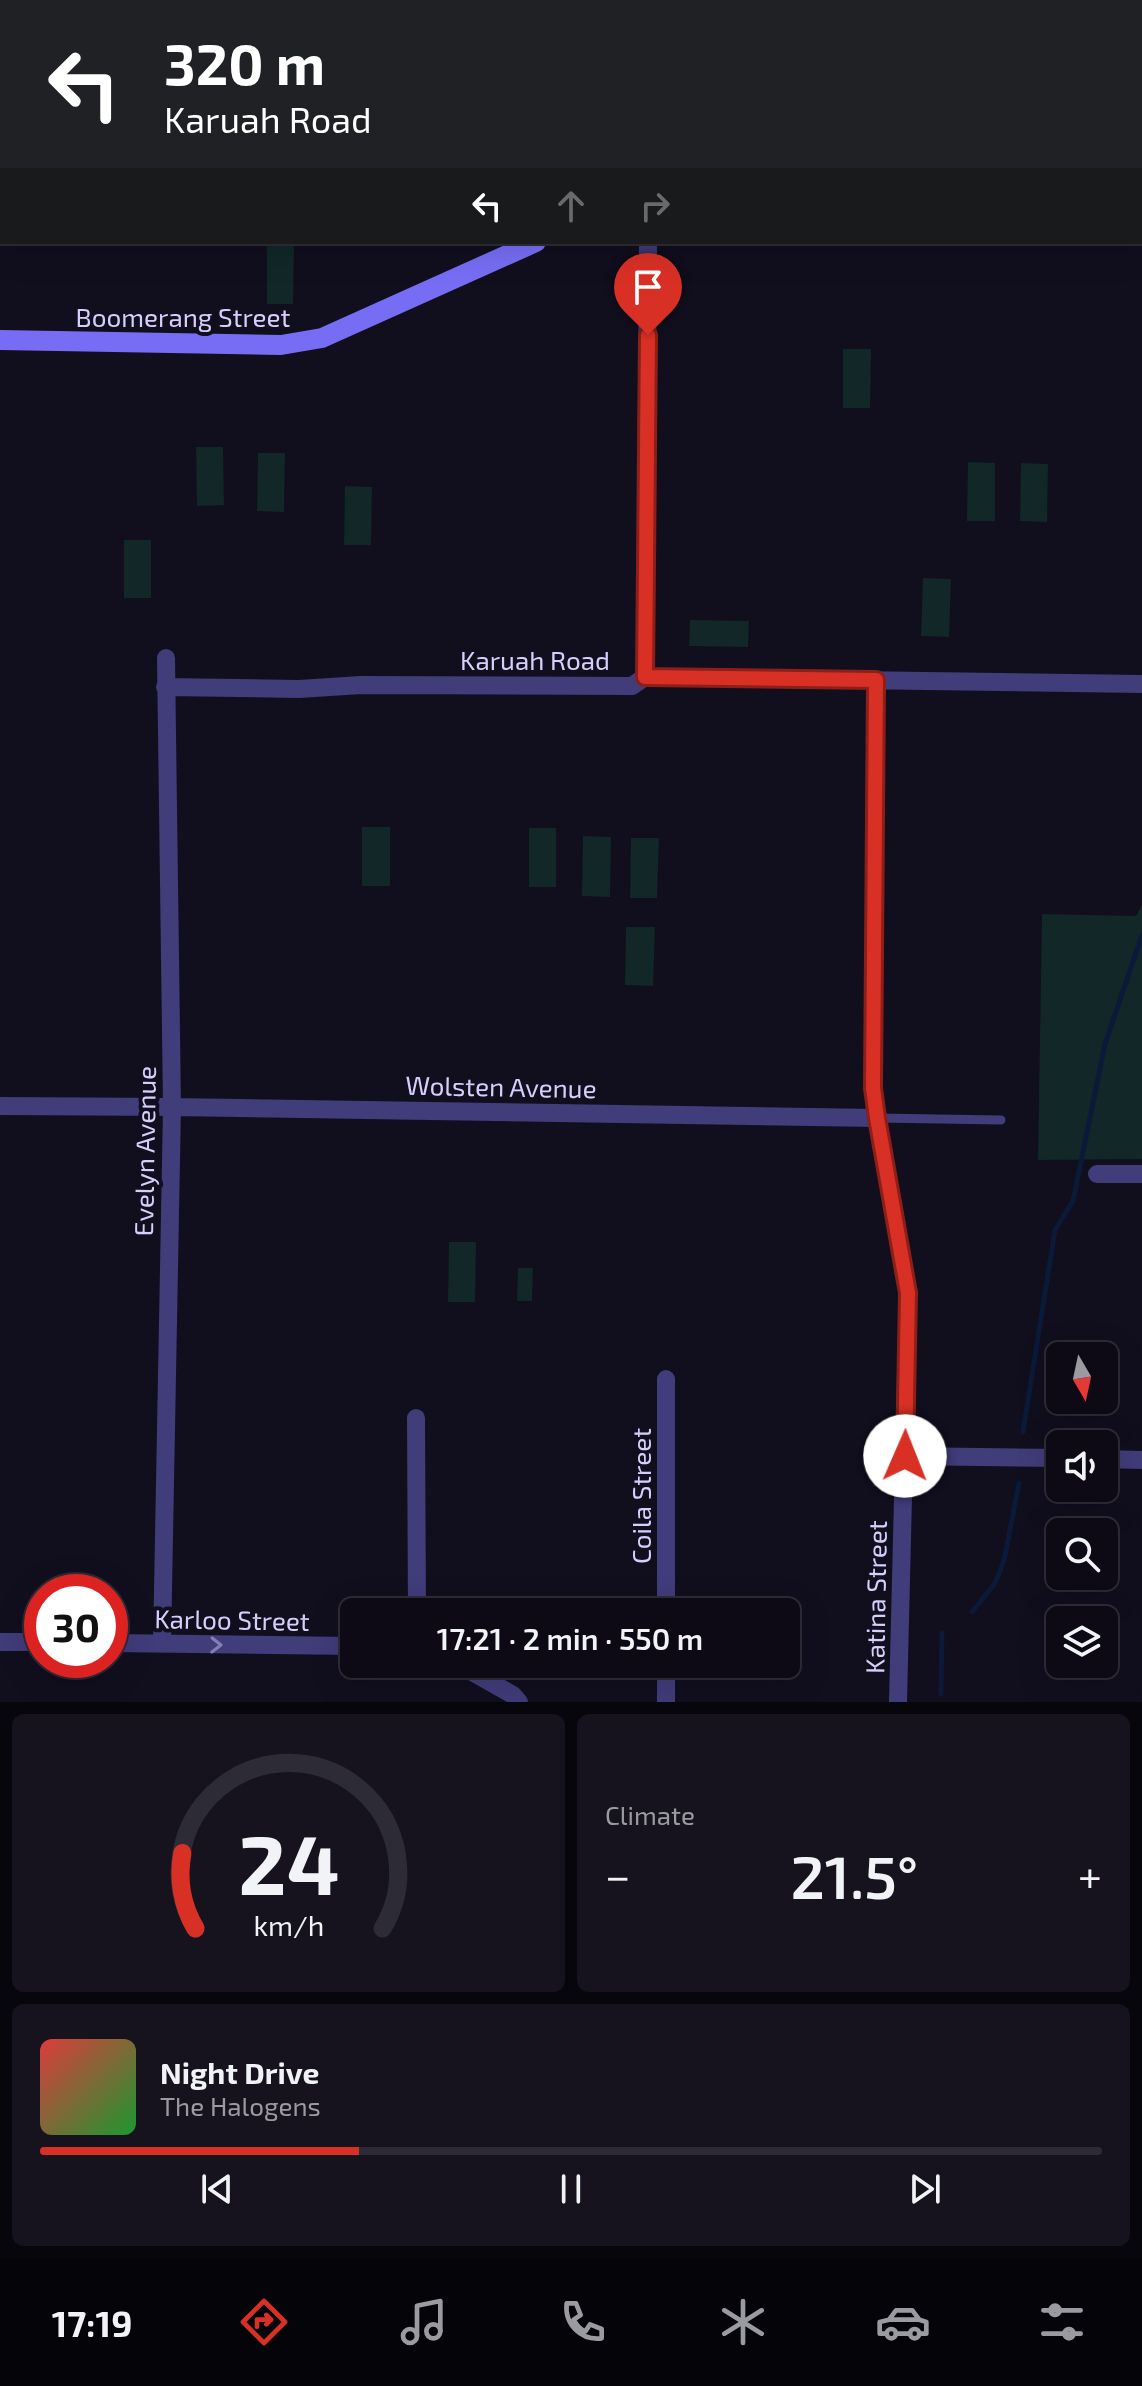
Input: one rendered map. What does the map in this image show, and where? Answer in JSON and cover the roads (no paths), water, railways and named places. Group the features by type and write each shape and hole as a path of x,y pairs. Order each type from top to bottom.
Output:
{"street":[{"name":"Boomerang Street","path":"0,340 301,343 322,338 532,244"},
{"path":"645,677 648,244"},
{"name":"Evelyn Avenue","path":"162,1644 172,1107 166,658"},
{"name":"Karuah Road","path":"165,687 632,686 645,677 1142,684"},
{"name":"Katina Street","path":"876,680 873,1088 908,1293 898,1702"},
{"name":"Wolsten Avenue","path":"0,1106 877,1118"},
{"path":"1097,1174 1142,1174"},
{"name":"Coila Street","path":"666,1379 666,1598"},
{"path":"416,1418 417,1598"},
{"path":"905,1456 1046,1458"},
{"path":"1118,1459 1142,1460"},
{"path":"0,1642 24,1642"},
{"name":"Karloo Street","path":"128,1643 340,1646"},
{"path":"483,1678 513,1695 519,1702"},
{"path":"666,1678 666,1702"}],"lane":[{"name":"Wolsten Avenue","path":"877,1118 1001,1120"}],"waterway":[{"path":"1023,1432 1055,1230 1073,1201 1105,1044 1142,935"},
{"path":"972,1612 995,1583 1004,1561 1019,1483"},
{"path":"941,1694 942,1633"}]}
